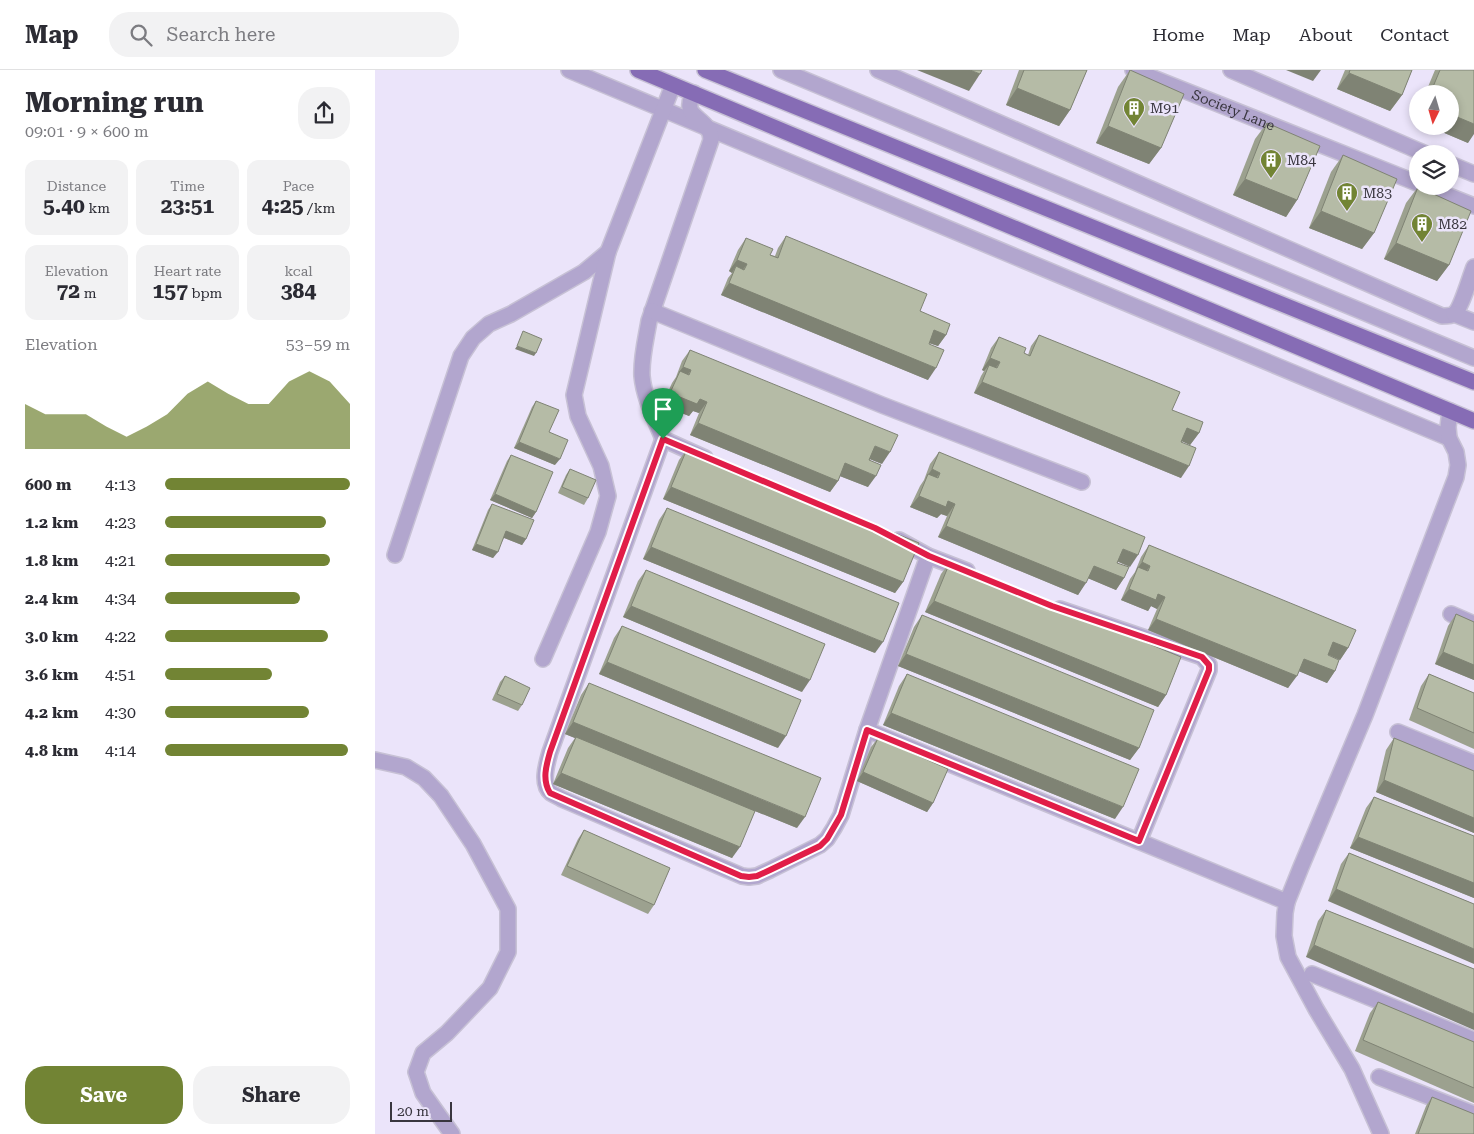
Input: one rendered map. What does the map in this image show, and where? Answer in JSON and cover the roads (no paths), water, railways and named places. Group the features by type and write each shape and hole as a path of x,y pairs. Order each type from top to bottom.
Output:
{"main road":[{"path":"638,70 1474,421"},
{"path":"705,70 1474,382"}],"street":[{"path":"569,70 1449,438"},
{"path":"781,70 1474,358"},
{"path":"878,70 1442,316 1454,314 1460,306 1474,267"},
{"name":"Society Lane","path":"1133,70 1409,181"},
{"path":"1231,70 1409,147"},
{"path":"543,659 598,532 608,496 601,466 578,416 574,395 608,252 673,85"},
{"path":"694,93 689,104 691,113 711,133 709,146 652,311 643,350 642,375 646,394 663,439 550,752 545,780 550,793 741,876 749,877 770,870 820,846 827,839 841,815 867,730 929,556"},
{"path":"1459,168 1474,174"},
{"path":"1446,195 1474,206"},
{"path":"395,555 461,356 473,338 489,324 511,314 584,272 608,252"},
{"path":"652,311 882,405 1082,482"},
{"path":"1454,314 1474,322"},
{"path":"1381,1134 1351,1069 1288,957 1284,936 1285,913 1287,902 1301,867 1365,715 1456,477 1458,466 1456,452 1449,438 1448,427 1450,411"},
{"path":"663,439 722,464"},
{"path":"884,533 929,556 981,577"},
{"path":"1043,602 1202,657 1209,665 1209,670 1139,841"},
{"path":"1451,614 1474,624"},
{"path":"867,730 1287,902"},
{"path":"1398,732 1474,763"},
{"path":"375,760 406,767 424,778 441,796 473,844 508,909 508,952 490,988 447,1033 423,1053 416,1072 423,1093 452,1134"},
{"path":"1312,974 1474,1040"},
{"path":"1379,1077 1474,1114"}],"place":[{"name":"M91","path":"1134,127"},
{"name":"M84","path":"1271,179"},
{"name":"M83","path":"1347,212"},
{"name":"M82","path":"1422,243"}]}
